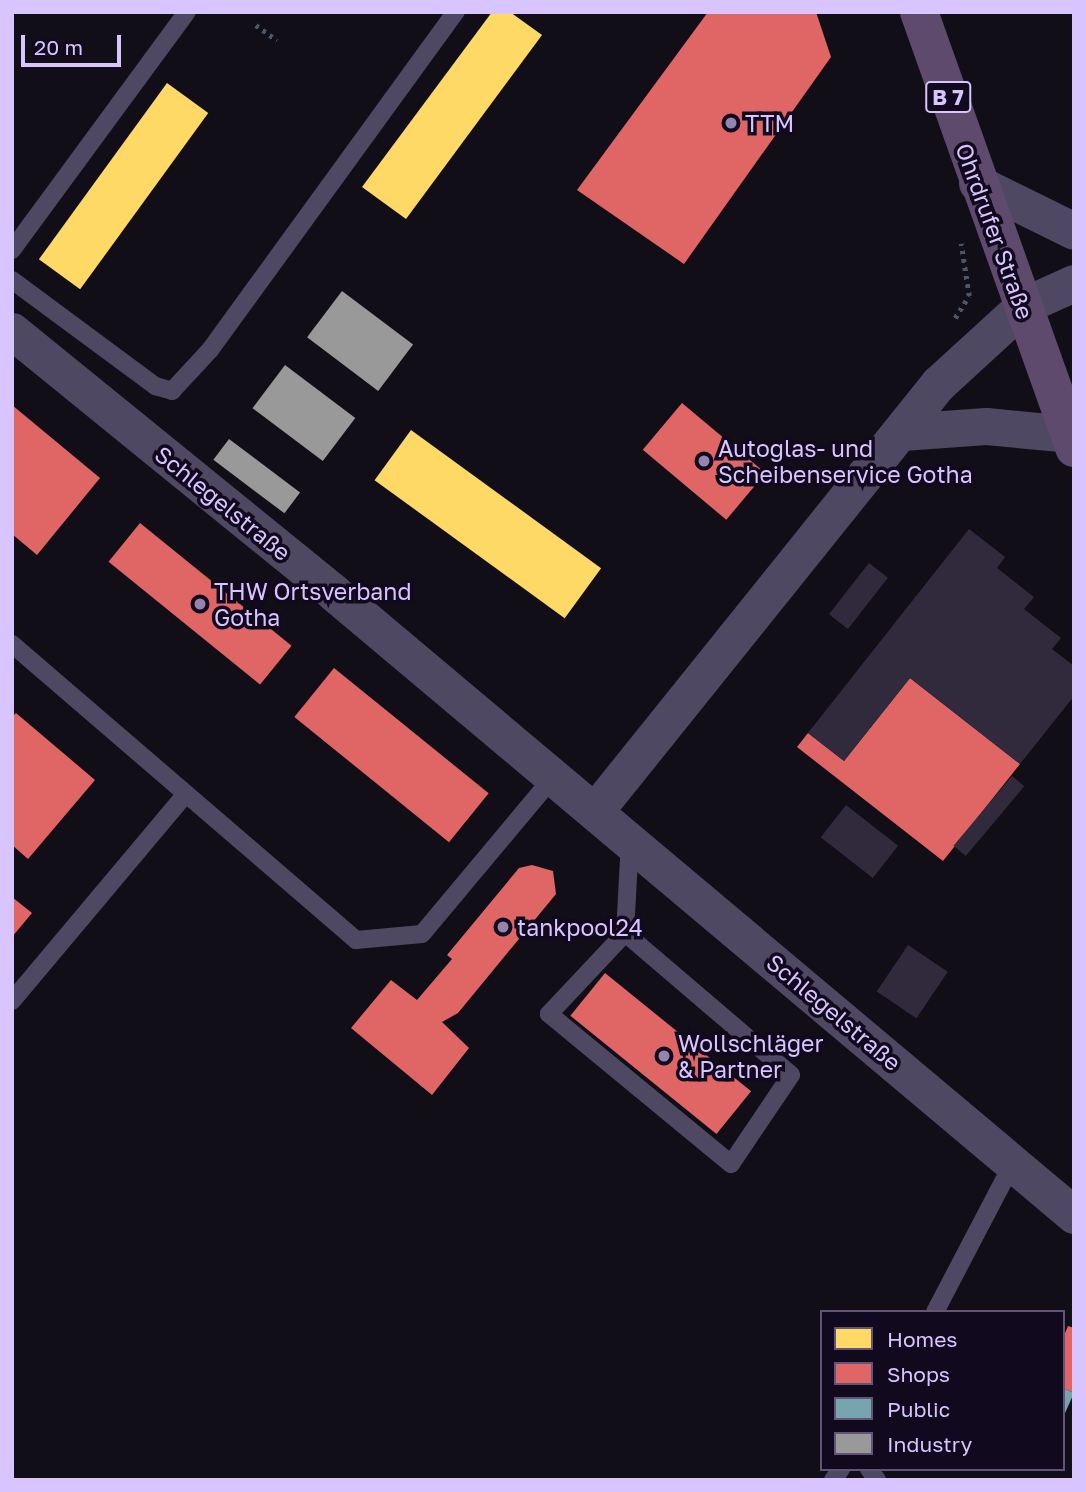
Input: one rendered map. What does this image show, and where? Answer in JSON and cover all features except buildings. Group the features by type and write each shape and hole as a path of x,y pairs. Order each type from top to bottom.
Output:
{"main road":[{"name":"Ohrdrufer Straße","path":"919,12 977,183 1072,430"}],"street":[{"path":"977,183 1074,231"},
{"path":"595,811 957,364 1023,306 1074,283"},
{"name":"Schlegelstraße","path":"12,331 554,776 1074,1215"},
{"path":"902,432 986,426 1072,430"}],"lane":[{"path":"12,250 187,12"},
{"path":"12,280 155,387 172,391 210,350 456,12"},
{"path":"12,644 356,940 422,934 554,776"},
{"path":"12,1001 186,794"},
{"path":"625,933 791,1074 731,1164 550,1014 625,933 630,841"},
{"path":"936,1310 1013,1163"}],"path":[{"path":"256,25 277,40"},
{"path":"956,231 969,296 943,334 957,364"}],"place":[{"name":"TTM","path":"731,123"},
{"name":"Autoglas- und Scheibenservice Gotha","path":"704,461"},
{"name":"THW Ortsverband Gotha","path":"200,604"},
{"name":"tankpool24","path":"503,927"},
{"name":"Wollschläger & Partner","path":"664,1056"}]}
